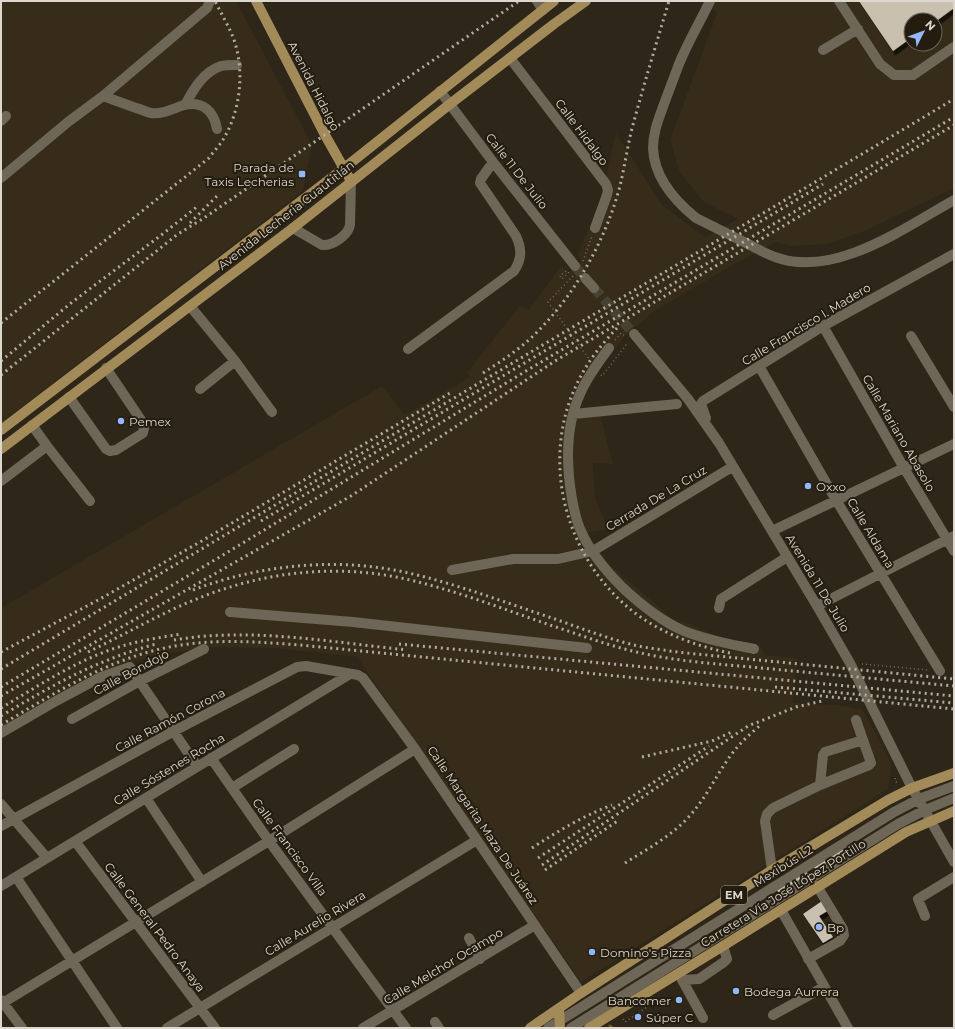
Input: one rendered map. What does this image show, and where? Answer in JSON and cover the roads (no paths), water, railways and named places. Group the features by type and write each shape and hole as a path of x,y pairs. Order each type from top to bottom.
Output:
{"main road":[{"name":"Avenida Hidalgo","path":"256,1 343,169 351,181"},
{"name":"Avenida Lecheria Cuautitlán","path":"1,430 343,169 440,91 540,5 554,1"},
{"name":"Avenida Lecheria Cuautitlán","path":"1,449 106,368 293,228 450,104 586,1"},
{"path":"540,5 554,24"},
{"name":"Carretera Vía José López Portillo","path":"530,1028 546,1025 559,1008 581,993 772,870 888,800 912,788 954,773"},
{"name":"Carretera Vía José López Portillo","path":"594,1027 680,977 723,946 906,832 954,811"},
{"path":"559,1008 560,1024"}],"street":[{"path":"1,178 68,122 103,96 207,8 210,1"},
{"path":"710,1 679,63 654,131 653,148 657,168 664,184 685,210 696,218 775,258 796,262 818,262 855,253 874,245 954,200"},
{"path":"838,1 880,64 894,75 913,75 954,47"},
{"path":"823,50 858,29"},
{"name":"Calle Hidalgo","path":"510,58 606,184 608,195 595,228"},
{"path":"185,105 193,89 206,75 221,66 237,64"},
{"name":"Calle 11 De Julio","path":"440,91 573,269"},
{"path":"103,96 152,113 195,104 205,107 212,113 217,129"},
{"path":"408,349 514,271 519,263 521,254 520,245 516,236 480,183 481,179 493,162"},
{"path":"293,228 322,245 327,246 345,234 349,230 350,225 351,181"},
{"name":"Calle Francisco I. Madero","path":"713,433 701,407 703,401 823,326 954,254"},
{"path":"585,278 594,288"},
{"path":"190,306 235,361 272,412"},
{"name":"Calle Mariano Abasolo","path":"823,326 904,468 950,538 954,551"},
{"name":"Avenida 11 De Julio","path":"634,334 688,399 713,433 850,663 912,788 954,862"},
{"path":"911,336 954,407"},
{"path":"609,348 591,373 580,395 573,414 568,438 567,460 570,490 580,530 609,574 631,596 657,616 682,630 713,641 754,649"},
{"path":"200,389 235,361"},
{"name":"Calle Aldama","path":"759,366 836,500 940,671"},
{"path":"69,397 106,449 110,452 116,450 142,433 144,428 143,423 106,368"},
{"path":"573,414 677,404"},
{"path":"32,425 90,501"},
{"path":"772,531 954,444"},
{"path":"1,481 47,446"},
{"name":"Cerrada De La Cruz","path":"452,570 513,559 558,559 593,551 732,467"},
{"path":"817,606 950,538"},
{"path":"719,608 721,598 787,557"},
{"path":"230,612 353,622 587,648"},
{"name":"Calle Bondojo","path":"72,719 140,681 204,649"},
{"name":"Calle Ramón Corona","path":"1,826 174,731 297,667 306,666 354,674"},
{"path":"1,733 101,677 130,667 197,766"},
{"name":"Calle Margarita Maza De Juárez","path":"354,674 363,678 415,749 581,993"},
{"name":"Calle Sóstenes Rocha","path":"1,886 197,766 354,674"},
{"path":"772,870 765,821 767,814 773,808 820,785 871,763 856,720"},
{"path":"820,785 823,755 825,752 863,740"},
{"path":"232,788 294,749"},
{"path":"22,1028 2,1002 269,841 415,749"},
{"name":"Calle Francisco Villa","path":"211,758 269,841 406,1028"},
{"name":"Mexibús L2","path":"546,1025 560,1024 894,812 919,799 954,786"},
{"path":"146,798 202,882"},
{"name":"Mexibús L2","path":"571,1028 892,828 925,810 954,798"},
{"path":"1,804 47,858"},
{"name":"Calle Aurelio Rivera","path":"167,1028 477,840"},
{"name":"Calle General Pedro Anaya","path":"75,841 215,1028"},
{"path":"16,877 117,1028"},
{"path":"925,916 918,900 954,877"},
{"path":"808,959 840,940 844,936 843,929 818,886"},
{"path":"780,910 848,1028"},
{"name":"Calle Melchor Ocampo","path":"363,1028 535,925"},
{"path":"468,938 480,959"},
{"path":"680,977 699,979 724,962 727,959 723,946"},
{"path":"680,977 703,1018"},
{"path":"773,1015 824,987"}],"tunnel":[{"path":"575,266 585,278"},
{"path":"594,288 634,334"}],"railway":[{"path":"1,323 209,158 222,141 230,127 234,114 240,75 237,49 233,37 215,1"},
{"path":"1,375 178,234 204,218 519,1"},
{"path":"483,373 520,347 547,321 574,286 597,248 614,207 632,129 669,1"},
{"path":"1,669 954,99"},
{"path":"1,687 223,555 526,371 954,117"},
{"path":"1,696 351,496 555,361 954,125"},
{"path":"261,521 823,184"},
{"path":"190,223 217,196"},
{"path":"1,361 71,303 198,206"},
{"path":"617,328 598,350 582,374 568,405 561,437 560,470 565,503 575,534 590,564 610,590 635,613 668,633 692,643 730,653"},
{"path":"1,652 100,599 200,542 450,393"},
{"path":"193,590 218,581 271,569 324,565 378,567 423,576 638,646 686,653 954,679"},
{"path":"88,652 191,601 227,588 247,582 289,574 332,571 396,577 437,587 600,642 631,651 671,659 954,686"},
{"path":"1,708 52,677 93,657 134,643 181,634"},
{"path":"174,640 202,636 261,635 407,650"},
{"path":"1,725 65,687 110,666 156,650 181,645 211,642 255,642 300,645 954,709"},
{"path":"1,716 76,674 134,650 156,644"},
{"path":"399,644 954,696"},
{"path":"775,687 954,703"},
{"path":"542,865 748,726 796,707 822,701"},
{"path":"625,863 661,840 686,820 704,797 734,751 762,724"},
{"path":"642,757 712,741 734,731"},
{"path":"538,858 709,746"},
{"path":"532,848 571,824 612,805"},
{"path":"545,870 619,820"}],"place":[{"name":"Parada de Taxis Lecherias","path":"302,174"},
{"name":"Pemex","path":"121,421"},
{"name":"Oxxo","path":"808,486"},
{"name":"Bp","path":"819,927"},
{"name":"Domino's Pizza","path":"592,952"},
{"name":"Bodega Aurrera","path":"736,991"},
{"name":"Bancomer","path":"679,1000"},
{"name":"Súper C","path":"638,1017"}]}
